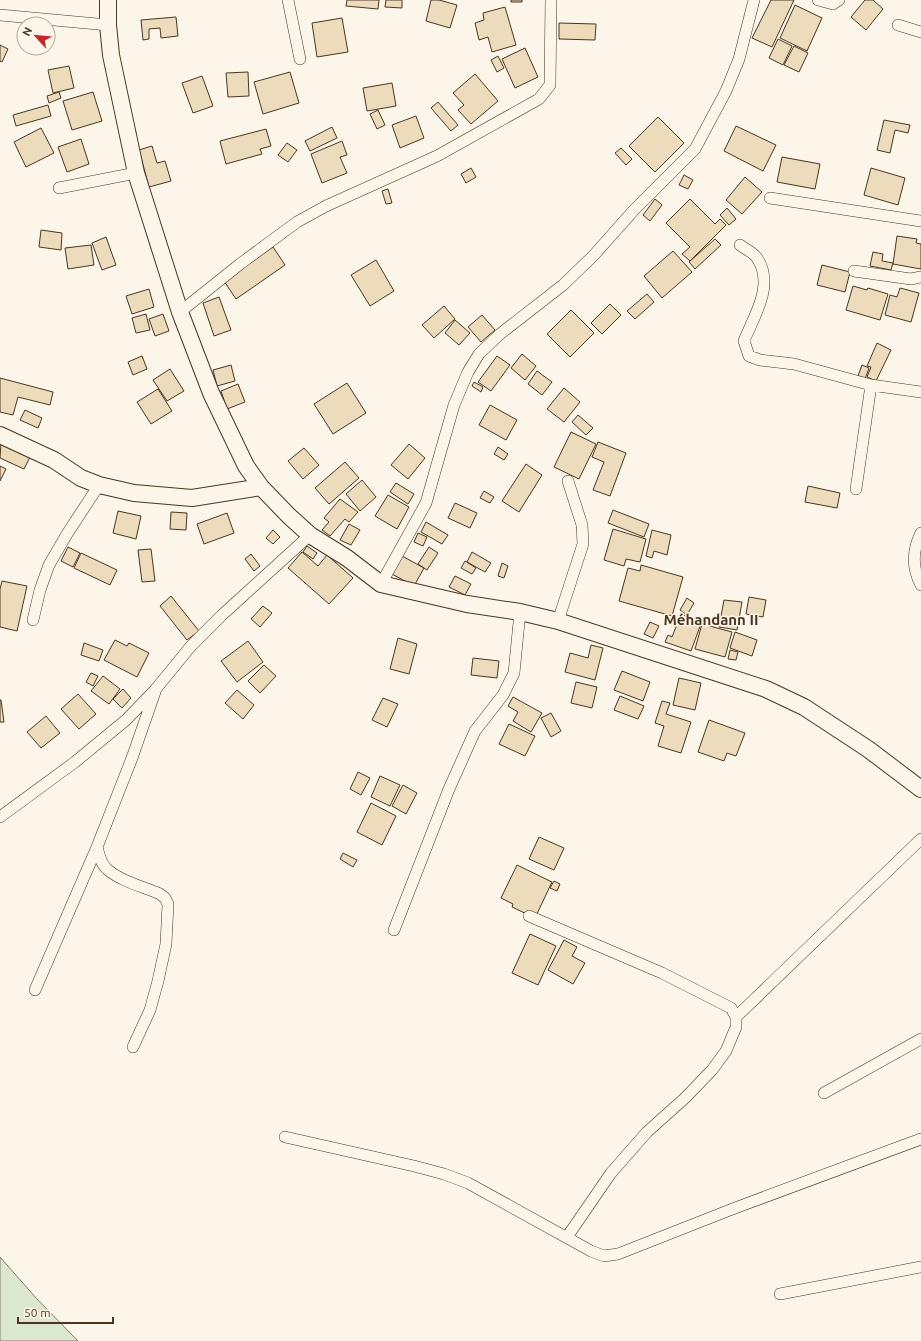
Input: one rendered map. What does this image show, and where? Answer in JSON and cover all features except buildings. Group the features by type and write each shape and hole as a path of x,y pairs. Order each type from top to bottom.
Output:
{"street":[{"path":"108,0 108,25 112,55 136,173 180,312 211,393 246,466 262,487 289,516 310,535 346,558 382,584 467,604 520,612 558,621 766,688 804,708 862,745 921,789"},
{"path":"288,0 300,59"},
{"path":"180,312 240,264 297,222 326,206 437,156 539,99 550,85 551,0"},
{"path":"382,584 426,503 454,405 468,372 479,354 500,334 568,280 594,255 634,210 695,149 726,91 739,59 754,0"},
{"path":"818,0 833,4 840,0"},
{"path":"0,15 108,25"},
{"path":"898,24 921,32"},
{"path":"59,188 136,173"},
{"path":"770,198 921,222"},
{"path":"740,245 757,258 765,276 762,298 744,341 749,356 760,360 794,364 870,385 921,392"},
{"path":"854,271 911,279 921,277"},
{"path":"856,489 870,385"},
{"path":"0,435 54,460 81,478 99,485 134,493 192,498 262,487"},
{"path":"558,621 583,544 582,525 568,481"},
{"path":"33,620 40,590 49,565 99,485"},
{"path":"921,534 918,539 913,559 916,575 921,585"},
{"path":"0,817 75,762 126,720 155,690 191,646 222,615 310,535"},
{"path":"394,930 446,796 475,730 503,695 514,673 520,612"},
{"path":"35,990 97,847 132,758 155,690"},
{"path":"736,1018 921,838"},
{"path":"97,847 100,859 107,869 118,876 160,894 165,898 168,904 166,944 158,981 150,1010 133,1047"},
{"path":"529,916 662,973 730,1008 736,1018 736,1027 726,1051 712,1070 685,1098 647,1132 611,1173 567,1237"},
{"path":"824,1092 921,1039"},
{"path":"285,1137 444,1174 468,1183 591,1251 604,1256 618,1254 735,1208 921,1140"},
{"path":"780,1294 921,1267"}],"green space":[{"path":"0,1257 37,1299 78,1341 0,1341"}],"district":[{"name":"Méhandann II","path":"711,620"}]}
